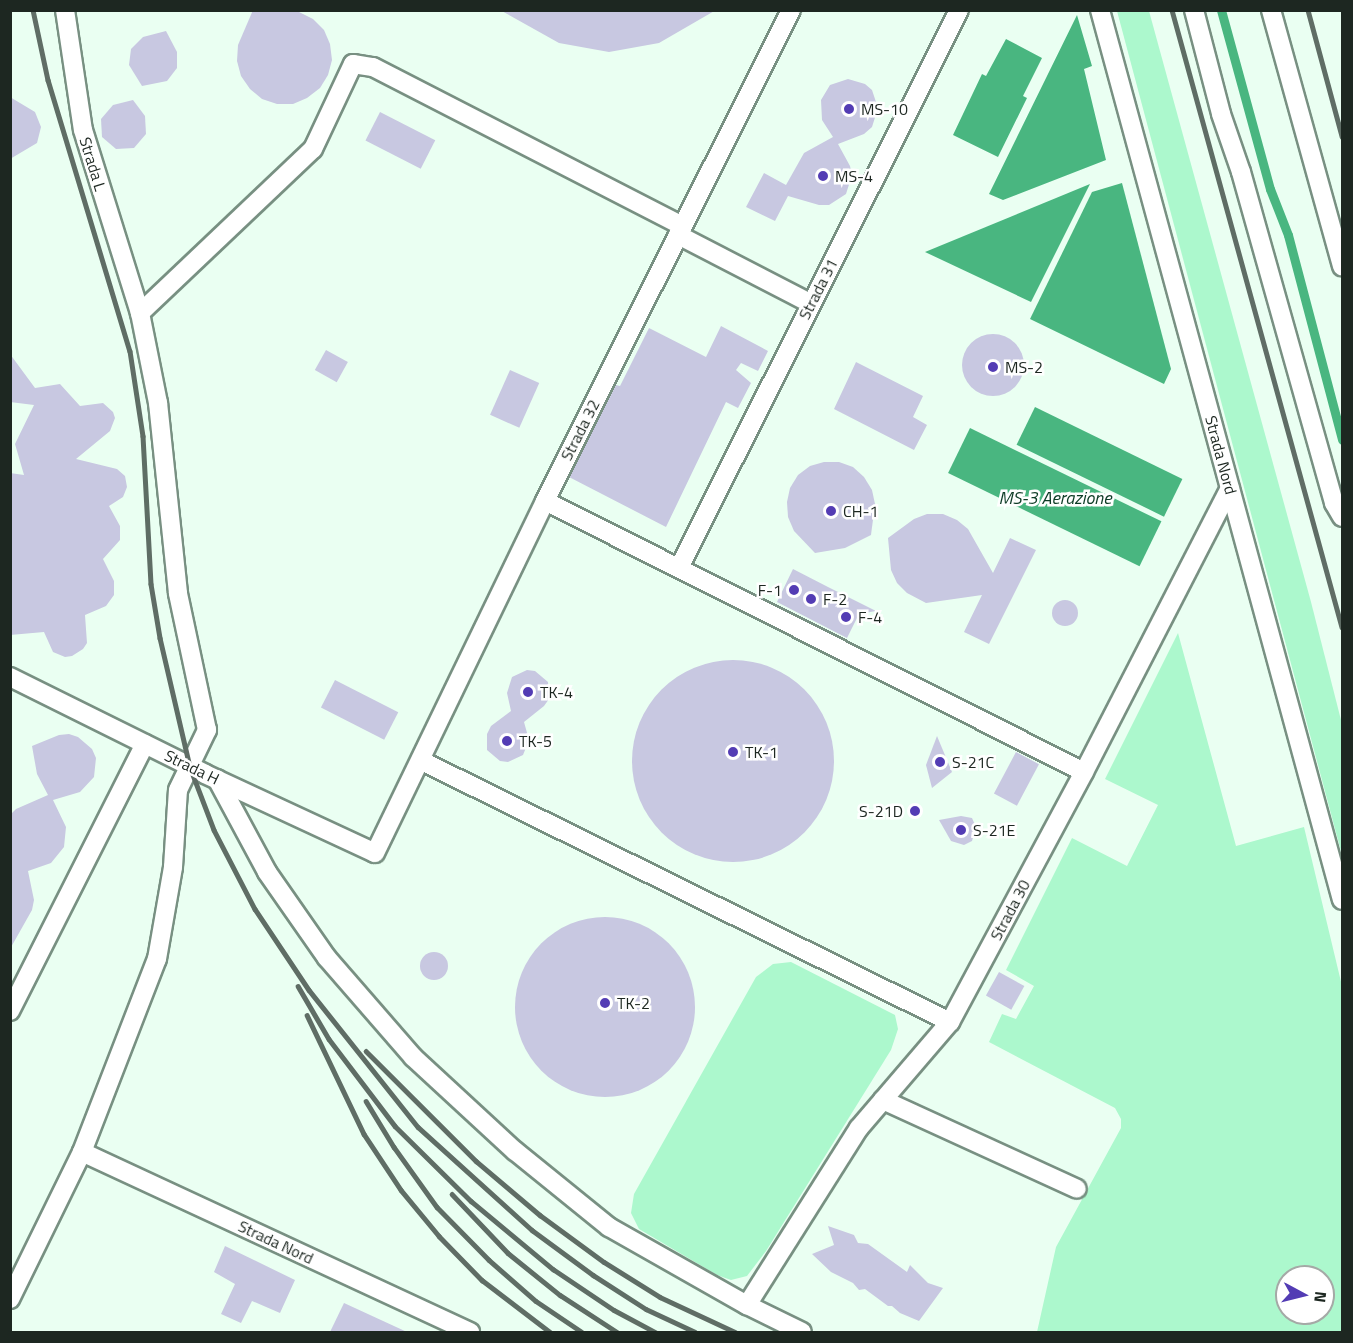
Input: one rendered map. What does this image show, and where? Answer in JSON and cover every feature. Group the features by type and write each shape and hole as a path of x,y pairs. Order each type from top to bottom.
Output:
{"lane":[{"name":"Strada L","path":"10,1299 82,1152 157,959 173,867 178,790 207,730 178,593 158,403 140,313 83,130 65,10"},
{"name":"Strada 32","path":"375,853 422,760 545,501 791,10"},
{"name":"Strada 31","path":"679,568 959,10"},
{"name":"Strada Nord","path":"1100,10 1342,900"},
{"path":"1194,10 1221,114 1241,172 1334,503 1342,517"},
{"path":"1271,10 1342,266"},
{"path":"140,313 313,149 353,64 373,67 680,230 810,303"},
{"name":"Strada 30","path":"747,1305 859,1128 950,1022 1084,772 1230,488"},
{"path":"545,501 1084,772"},
{"name":"Strada H","path":"10,677 190,767 375,853"},
{"path":"10,1011 145,744"},
{"path":"422,760 950,1022"},
{"path":"217,779 267,872 320,948 413,1057 515,1151 609,1227 747,1305 802,1332"},
{"path":"884,1100 1077,1189"},
{"name":"Strada Nord","path":"82,1152 470,1332"}],"shaded area":[{"path":"1117,11 1149,11 1311,602 1342,724 1342,855"},
{"path":"1178,633 1236,846 1304,827 1342,986 1342,1332 1037,1332 1056,1247 1121,1128 1121,1119 1115,1108 989,1042 1002,1014 1016,1019 1034,986 1006,970 1072,838 1127,866 1158,805 1105,779"},
{"path":"791,962 895,1015 898,1029 891,1050 766,1251 747,1276 731,1280 717,1275 639,1229 631,1213 634,1194 756,977 773,964"}],"water":[{"path":"1077,15 1092,66 1084,69 1106,160 1003,200 989,194"},
{"path":"1006,39 1042,58 1023,96 1027,98 998,157 953,135 982,74 986,76"},
{"path":"1122,183 1171,369 1164,384 1030,319 1092,192"},
{"path":"1090,184 1031,302 925,252"},
{"path":"1035,407 1182,479 1164,517 1017,445"},
{"name":"MS-3 Aerazione","path":"970,428 1161,521 1140,566 948,473"}],"building":[{"path":"253,10 299,12 313,19 324,30 330,44 332,60 328,75 320,88 307,98 293,104 277,104 262,99 250,89 241,76 237,61 238,45"},
{"path":"500,10 716,10 659,43 609,52 559,43"},
{"path":"166,31 177,52 177,68 167,81 142,86 129,65 131,49 143,37"},
{"path":"848,79 865,84 872,90 878,108 872,127 864,134 838,144 850,166 852,175 846,194 829,205 819,205 788,196 775,221 746,207 764,173 786,185 804,153 833,137 822,120 821,100 830,85"},
{"path":"10,97 35,112 41,127 37,143 10,159"},
{"path":"133,100 145,116 146,134 134,148 116,149 102,137 101,119 113,105"},
{"path":"380,112 435,140 421,169 365,141"},
{"path":"721,326 768,351 758,371 741,363 736,370 751,383 738,408 726,402 666,527 569,477 616,385 620,386 649,328 706,357"},
{"name":"MS-2","path":"987,334 999,334 1015,343 1022,353 1024,365 1022,377 1015,387 999,396 987,396 976,391 967,382 962,371 962,359 967,348 976,339"},
{"path":"326,350 348,362 337,382 315,370"},
{"path":"10,354 35,388 60,384 80,406 103,403 113,412 115,418 110,431 76,459 117,469 125,476 127,487 123,497 109,506 120,526 120,540 103,559 114,581 114,595 106,606 85,615 87,643 83,649 72,656 65,657 53,652 44,632 10,635 10,473 24,475 15,444 34,405 10,402"},
{"path":"856,362 923,396 913,417 927,425 914,450 834,409"},
{"path":"510,370 539,383 519,428 490,415"},
{"name":"CH-1","path":"824,462 839,462 853,467 864,477 872,490 875,504 871,535 845,548 815,553 794,531 788,517 787,502 790,488 798,475 810,466"},
{"path":"927,514 943,514 957,520 968,529 993,573 1010,538 1036,550 989,644 964,632 982,595 926,603 907,593 897,583 891,570 888,538 914,519"},
{"path":"793,569 876,611 859,614 847,638 777,602"},
{"path":"1065,600 1074,604 1078,613 1074,622 1065,626 1056,622 1052,613 1056,604"},
{"name":"TK-1","path":"723,660 743,660 762,664 781,672 811,697 822,713 830,732 834,761 830,790 822,809 797,839 781,850 762,858 743,862 723,862 704,858 685,850 655,825 644,809 636,790 632,771 632,751 636,732 644,713 669,683 685,672 704,664"},
{"path":"527,670 535,671 548,682 549,699 524,722 529,740 523,755 508,762 500,761 487,750 487,734 491,726 511,711 507,693 512,677"},
{"path":"335,680 398,712 384,740 321,708"},
{"path":"69,734 78,737 92,749 96,758 94,777 80,792 53,800 66,827 64,847 51,863 28,871 34,900 32,910 10,949 10,815 16,809 48,795 37,774 32,746 59,735"},
{"name":"S-21C","path":"937,736 952,772 932,788 926,765"},
{"path":"1016,752 1039,764 1017,806 994,793"},
{"name":"S-21E","path":"961,816 972,818 976,827 972,841 964,845 951,841 939,820"},
{"name":"TK-2","path":"605,917 623,918 640,924 669,943 688,972 694,989 694,1025 688,1042 669,1071 640,1090 623,1096 605,1097 587,1096 570,1090 541,1071 522,1042 516,1025 515,1007 516,989 522,972 541,943 570,924 587,918"},
{"path":"434,952 444,956 448,966 444,976 434,980 424,976 420,966 424,956"},
{"path":"999,972 1024,986 1011,1010 986,996"},
{"path":"828,1226 854,1235 858,1243 868,1244 907,1272 910,1265 928,1283 943,1288 919,1321 888,1306 865,1289 859,1290 853,1283 831,1272 812,1254 834,1245"},
{"path":"225,1246 295,1280 280,1313 252,1301 241,1323 221,1314 235,1284 214,1272"},
{"path":"344,1303 407,1332 330,1332"}],"waterway":[{"path":"1221,10 1270,189 1288,235 1342,440"}],"railway":[{"path":"33,10 48,80 130,351 143,436 151,584 160,638 190,767 214,830 255,909 309,990 418,1127 532,1230 593,1275 646,1309 695,1332"},
{"path":"1172,10 1342,627"},
{"path":"1308,10 1342,136"},
{"path":"298,986 329,1039 395,1126 471,1201 553,1269 614,1310 655,1332"},
{"path":"307,1015 364,1134 401,1190 439,1236 482,1280 550,1332"},
{"path":"366,1051 476,1161 540,1215 604,1262 660,1297 735,1332"},
{"path":"366,1101 394,1147 437,1207 489,1260 536,1301 582,1332"},
{"path":"452,1194 508,1253 560,1295 617,1332"}],"place":[{"name":"MS-10","path":"849,109"},
{"name":"MS-4","path":"823,176"},
{"name":"MS-2","path":"993,367"},
{"name":"CH-1","path":"831,511"},
{"name":"F-1","path":"794,590"},
{"name":"F-2","path":"811,599"},
{"name":"F-4","path":"846,617"},
{"name":"TK-4","path":"528,692"},
{"name":"TK-5","path":"507,741"},
{"name":"TK-1","path":"733,752"},
{"name":"S-21C","path":"940,762"},
{"name":"S-21D","path":"915,811"},
{"name":"S-21E","path":"961,830"},
{"name":"TK-2","path":"605,1003"}]}
